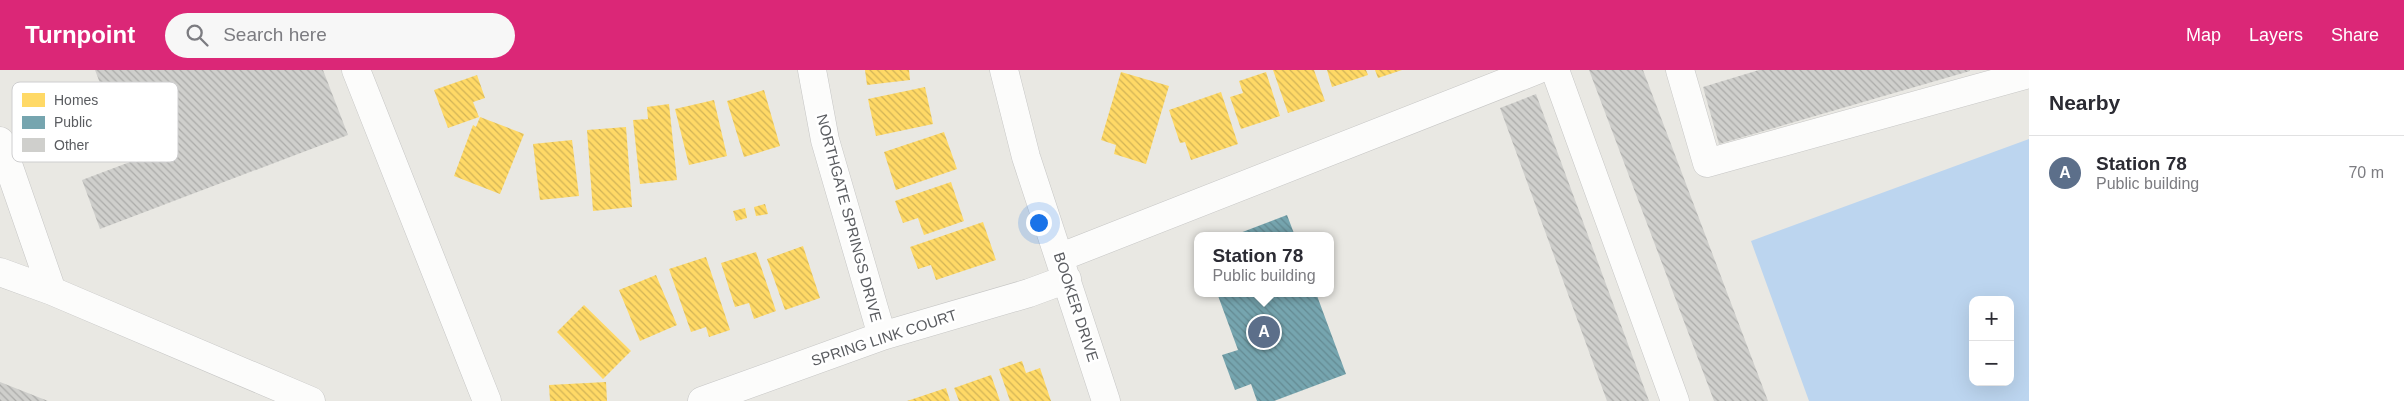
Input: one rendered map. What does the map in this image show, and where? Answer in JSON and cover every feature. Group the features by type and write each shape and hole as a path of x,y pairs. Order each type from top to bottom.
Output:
{"street":[{"path":"356,70 487,401"},
{"name":"NORTHGATE SPRINGS DRIVE","path":"812,70 825,140 882,336"},
{"name":"BOOKER DRIVE","path":"1004,70 1026,157 1064,268 1106,401"},
{"name":"SPRING LINK COURT","path":"702,401 882,336 1029,293 1064,268 1536,70"},
{"path":"1555,70 1675,401"},
{"path":"1680,70 1707,163 2029,74"},
{"path":"0,141 52,291"},
{"path":"0,272 52,291 311,401"}],"water":[{"path":"2029,139 2029,401 1809,401 1751,241"}],"building: Homes":[{"path":"865,70 909,70 910,80 867,85"},
{"path":"1273,70 1314,70 1325,101 1288,113"},
{"path":"1327,70 1366,70 1368,75 1332,87"},
{"path":"1375,70 1402,70 1378,78"},
{"path":"1121,72 1169,86 1146,164 1114,154 1116,145 1101,140"},
{"path":"1266,72 1280,116 1241,129 1230,97 1243,93 1239,81"},
{"path":"477,75 485,98 473,102 479,117 448,128 434,90"},
{"path":"925,87 933,124 876,136 868,99"},
{"path":"764,90 780,146 744,157 727,101"},
{"path":"1221,92 1238,144 1191,160 1185,142 1180,143 1169,110"},
{"path":"714,100 727,156 689,165 675,109"},
{"path":"669,104 677,180 640,184 633,120 648,119 647,107"},
{"path":"480,117 524,134 500,194 454,176 473,125 476,127"},
{"path":"626,127 632,207 593,211 587,130"},
{"path":"944,132 957,169 896,190 884,152"},
{"path":"572,140 579,196 540,200 533,144"},
{"path":"951,182 964,221 924,235 918,218 903,223 895,201"},
{"path":"765,204 768,214 756,216 754,207"},
{"path":"745,208 747,218 736,221 733,211"},
{"path":"983,222 996,260 936,280 931,265 918,269 910,247"},
{"path":"803,246 820,298 785,310 767,259"},
{"path":"756,252 776,311 754,319 749,303 735,307 721,263"},
{"path":"706,257 730,330 709,337 706,327 691,332 669,269"},
{"path":"656,275 677,325 640,341 619,290"},
{"path":"584,305 631,351 603,379 557,332"},
{"path":"1022,361 1026,373 1040,368 1051,401 1010,401 999,369"},
{"path":"991,375 1000,401 959,401 954,388"},
{"path":"606,382 607,401 550,401 549,385"},
{"path":"946,388 950,401 907,401"}],"building: Public":[{"path":"1287,215 1293,232 1242,232"},
{"path":"1218,297 1317,297 1346,374 1274,401 1257,401 1251,384 1235,390 1222,355 1238,350"}],"building: Other":[{"path":"95,70 323,70 348,135 100,229 82,180 130,162 178,162 178,82 100,82"},
{"path":"1589,70 1643,70 1768,401 1714,401"},
{"path":"1759,70 1970,71 1719,144 1703,87"},
{"path":"1536,94 1649,401 1607,401 1500,108"},
{"path":"0,382 48,401 0,401"}],"place":[{"name":"Station 78","path":"1264,332"}]}
